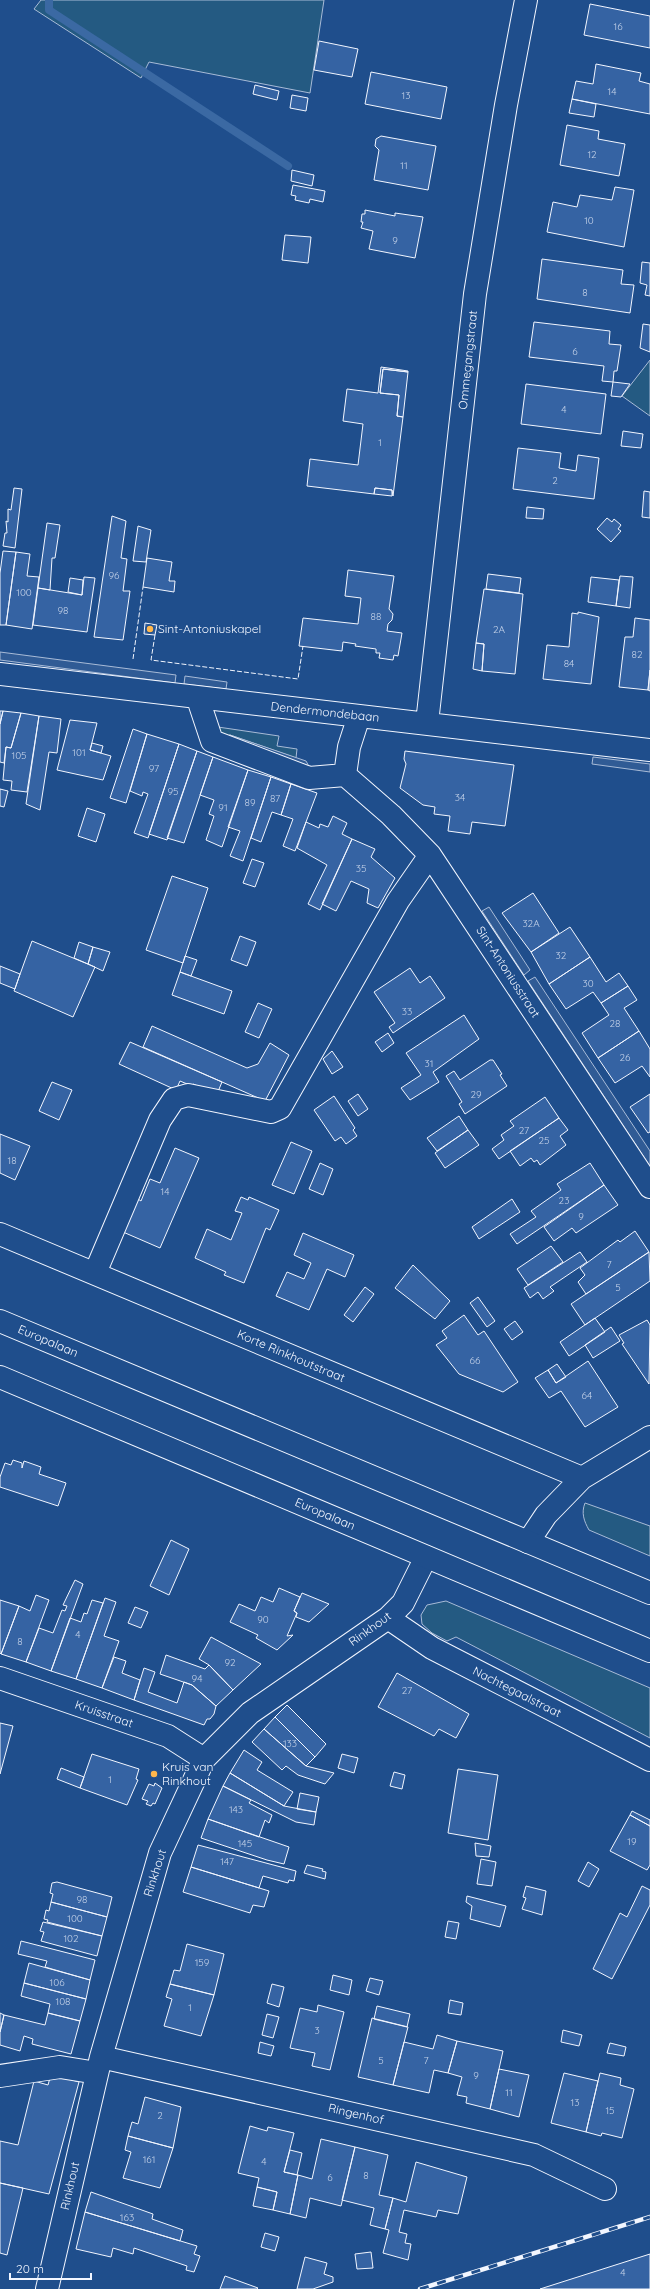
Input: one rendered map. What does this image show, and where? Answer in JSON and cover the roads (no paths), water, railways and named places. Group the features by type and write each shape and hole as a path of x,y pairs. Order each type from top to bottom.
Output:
{"main road":[{"name":"Ommegangstraat","path":"427,723 475,294 506,105 526,0"},
{"name":"Dendermondebaan","path":"0,674 198,699 427,723 650,750"},
{"path":"198,699 212,741 309,778 345,775 350,747 360,716"},
{"name":"Sint-Antoniusstraat","path":"345,775 391,815 430,855 650,1187"},
{"path":"95,1273 160,1120 174,1099 188,1095 271,1112 280,1108 398,901 430,855"},
{"name":"Korte Rinkhoutstraat","path":"0,1234 582,1478"},
{"name":"Europalaan","path":"0,1321 650,1593"},
{"name":"Europalaan","path":"0,1377 650,1651"},
{"path":"528,1542 546,1515 582,1478 650,1438"},
{"name":"Rinkhout","path":"48,2289 99,2065 160,1853 204,1759 250,1713 388,1618 403,1603 426,1557"},
{"name":"Nachtegaalstraat","path":"388,1618 432,1648 650,1760"},
{"name":"Kruisstraat","path":"0,1678 168,1736 204,1759"},
{"name":"Ringenhof","path":"0,2076 60,2066 99,2065 534,2154 605,2189"}],"waterway":[{"path":"49,0 49,10 288,166"}],"railway":[{"path":"420,2289 650,2217"}],"place":[{"name":"Sint-Antoniuskapel","path":"150,629"},
{"name":"Kruis van Rinkhout","path":"154,1774"}]}
